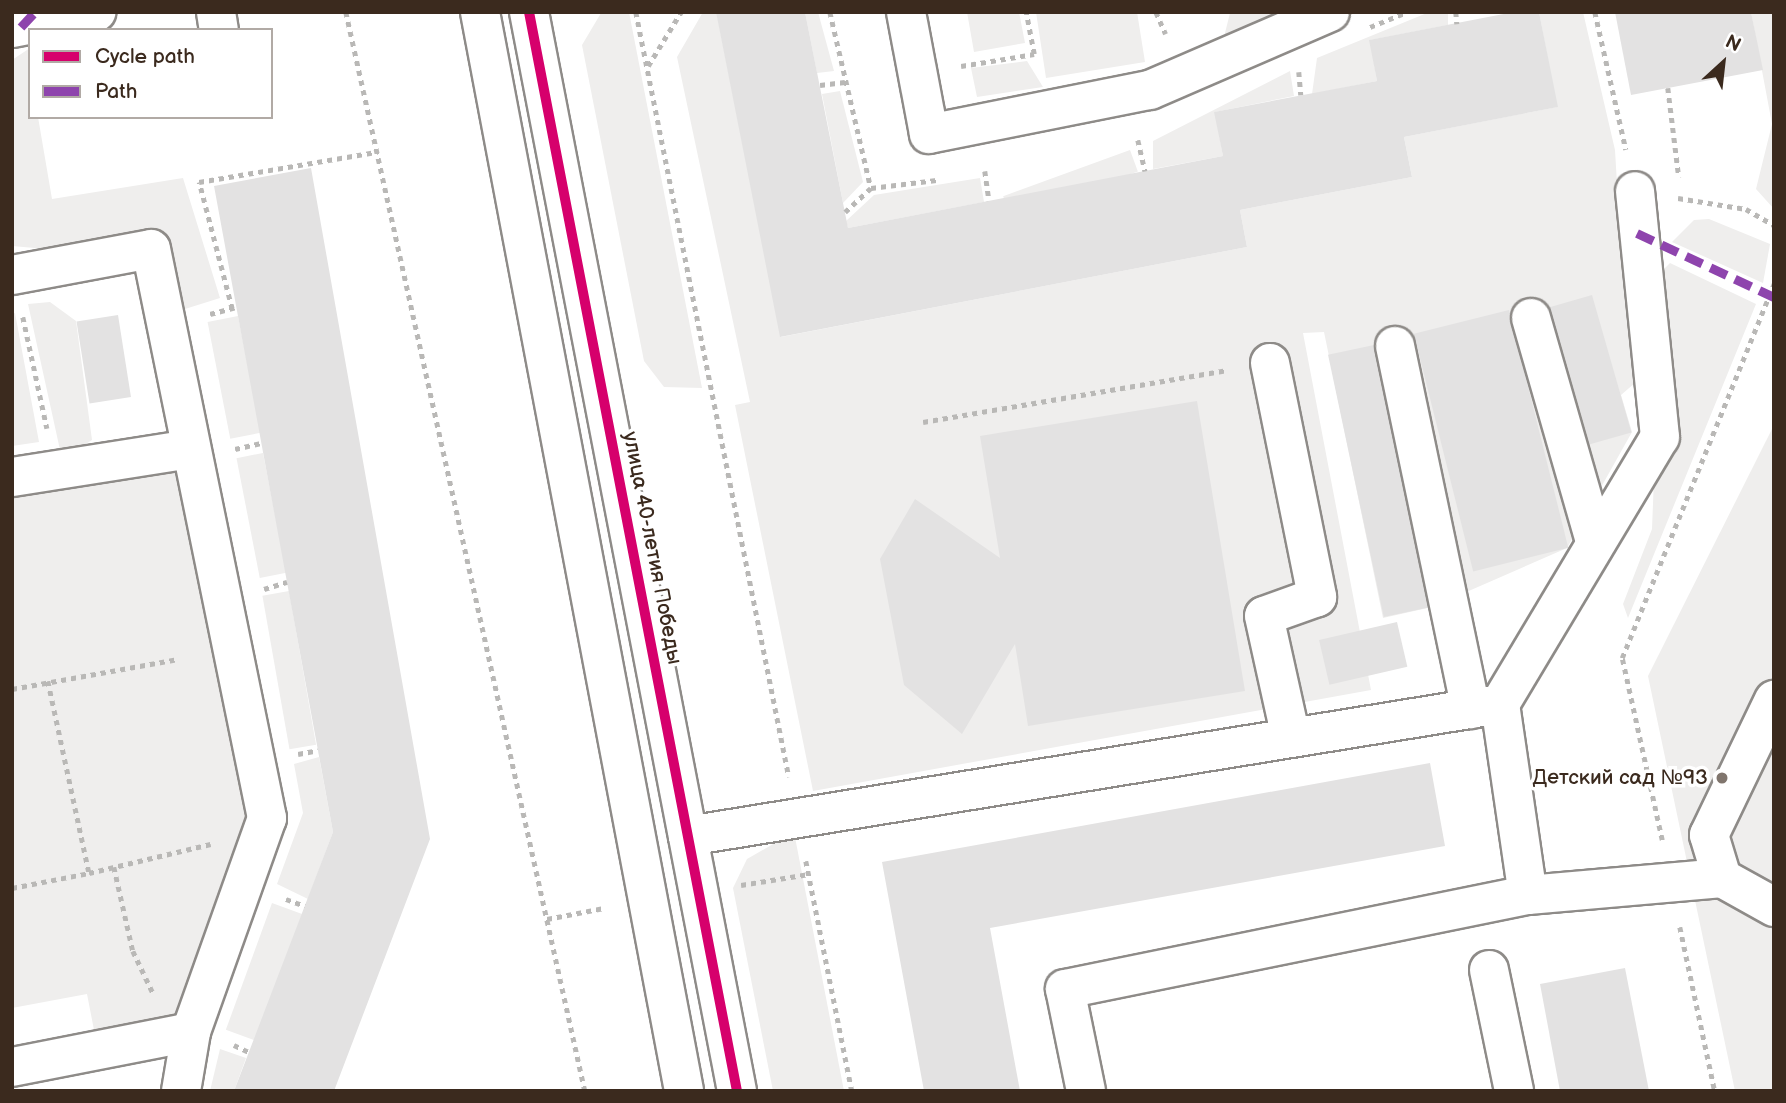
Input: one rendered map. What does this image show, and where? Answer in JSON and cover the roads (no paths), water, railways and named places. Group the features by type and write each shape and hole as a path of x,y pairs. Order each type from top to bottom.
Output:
{"street":[{"path":"12,29 96,12"},
{"name":"улица 40-летия Победы","path":"529,12 737,1091"},
{"path":"906,12 929,134 1150,90 1330,12"},
{"path":"483,13 684,1091"},
{"path":"688,836 1485,707 1660,437 1634,191"},
{"path":"13,274 151,249 209,450 267,818 191,1032 181,1091"},
{"path":"1531,318 1594,537"},
{"path":"1395,346 1485,707 1528,895"},
{"path":"1270,363 1317,597 1264,616 1291,738"},
{"path":"12,477 209,450"},
{"path":"1722,878 1709,835 1774,700"},
{"path":"1086,1091 1065,989 1528,895 1722,878 1774,907"},
{"path":"1489,970 1514,1091"},
{"path":"12,1067 191,1032"}],"place":[{"name":"Детский сад №93","path":"1722,778"}]}
